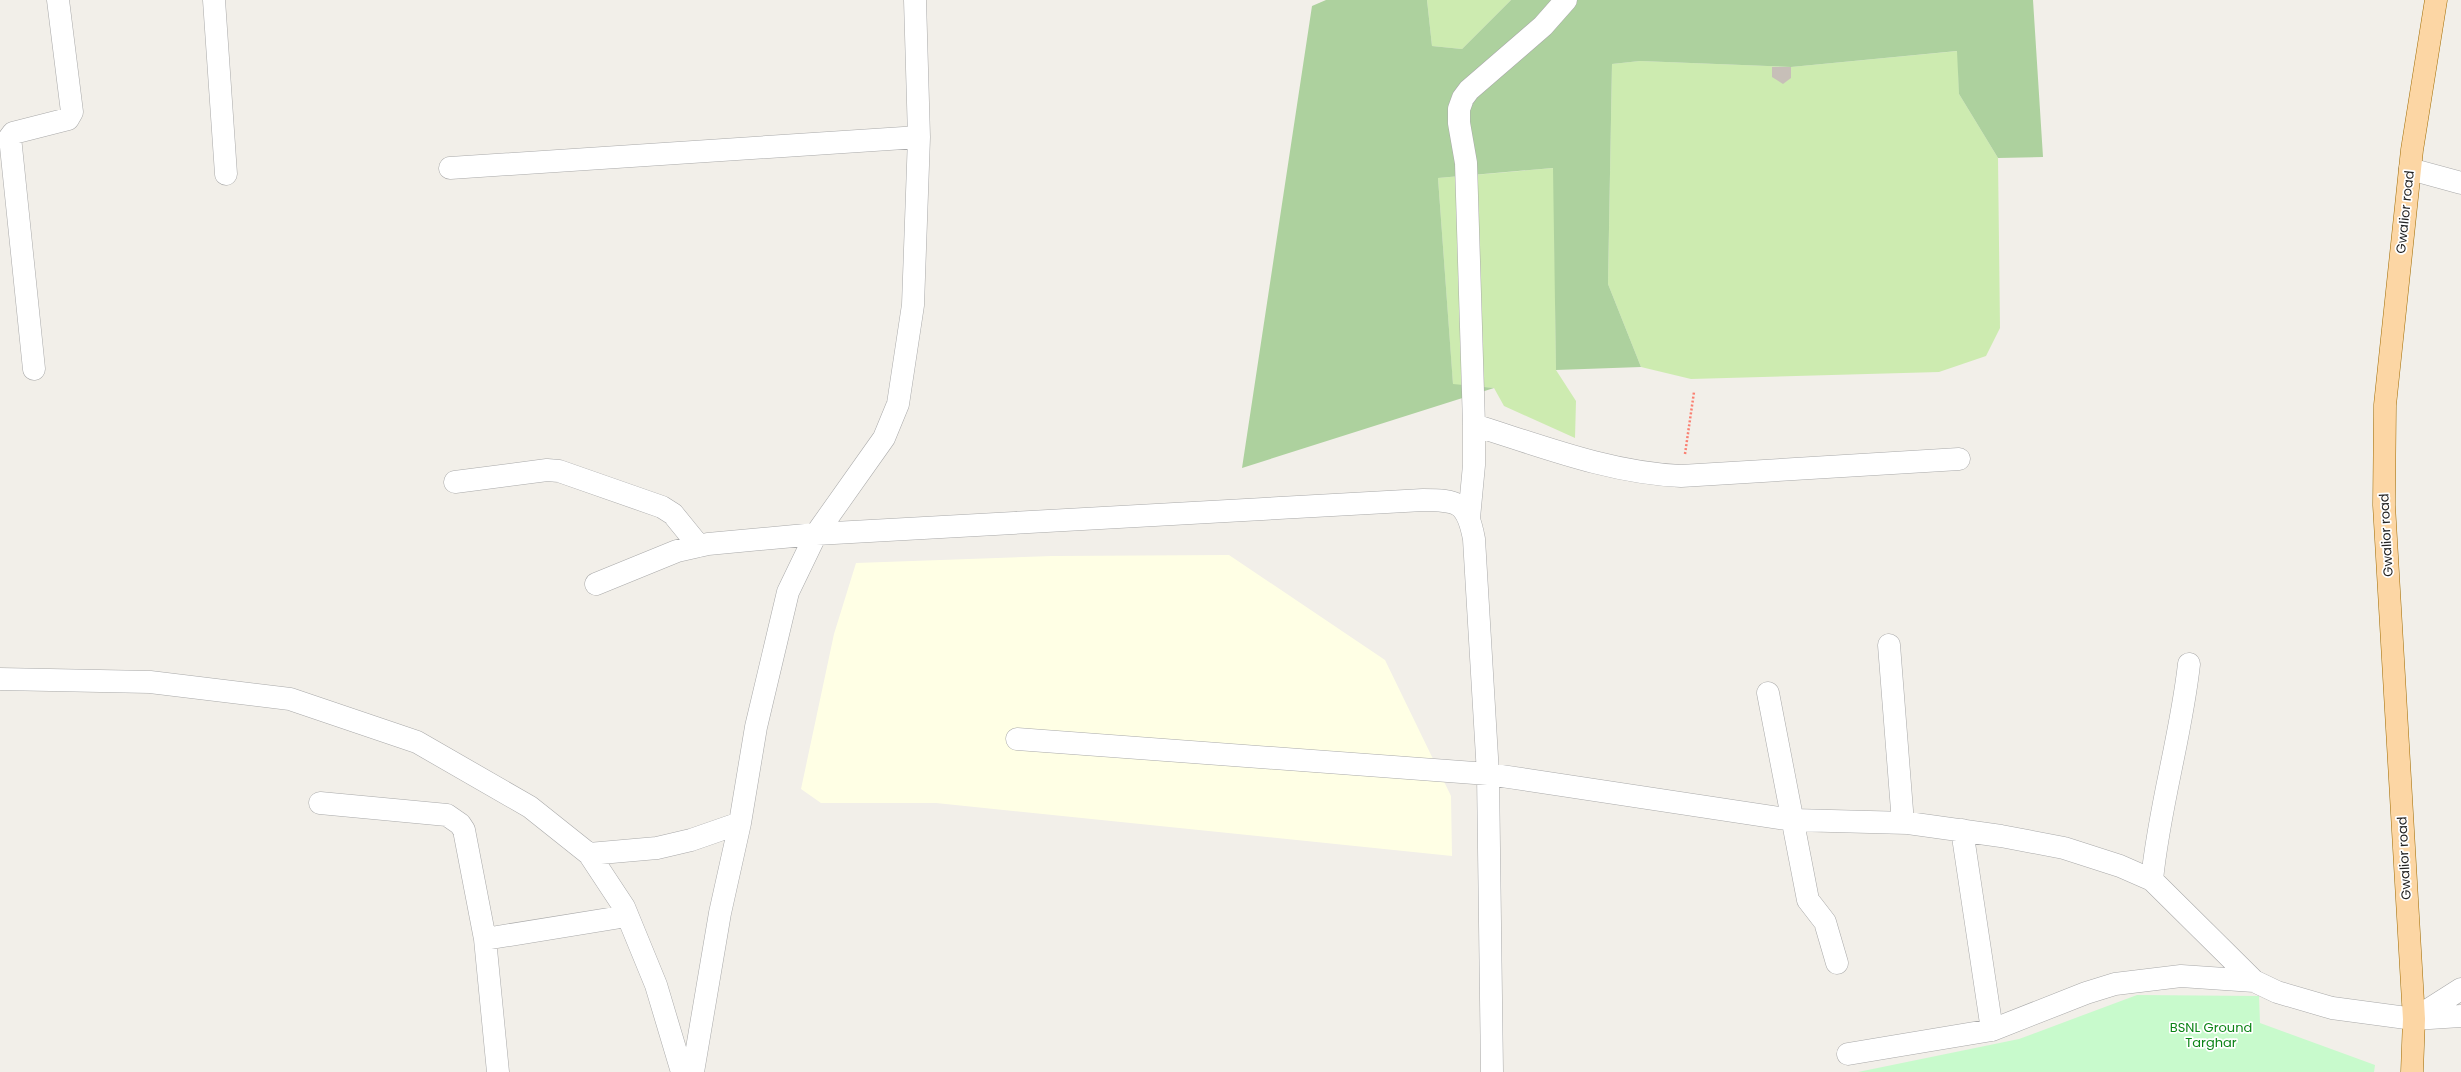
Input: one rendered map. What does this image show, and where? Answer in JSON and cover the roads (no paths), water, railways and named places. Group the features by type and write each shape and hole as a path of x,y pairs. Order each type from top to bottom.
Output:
{"main road":[{"name":"Gwalior road","path":"2412,1072 2414,1019 2384,505 2385,405 2410,169 2436,0"}],"street":[{"path":"34,369 10,137 13,133 68,119 72,112 58,0"},
{"path":"214,0 226,174"},
{"path":"693,1072 720,913 740,823 756,727 788,592 816,534 884,438 898,404 914,305 919,137 915,0"},
{"path":"1492,1072 1488,774 1474,539 1469,518 1474,465 1474,425 1466,163 1459,123 1460,109 1469,90 1529,38 1566,0"},
{"path":"450,168 919,137"},
{"path":"2410,169 2461,183"},
{"path":"1474,425 1613,467 1652,475 1681,476 1959,459"},
{"path":"455,482 547,470 559,471 662,507 673,514 699,546"},
{"path":"596,584 677,551 699,546 816,534 1423,500 1454,502 1462,507 1469,518"},
{"path":"1889,645 1903,823"},
{"path":"2152,880 2157,837 2180,733 2190,664"},
{"path":"0,679 150,682 290,699 417,742 530,807 588,854 624,907 656,985 682,1072"},
{"path":"1768,693 1808,900 1825,922 1836,963"},
{"path":"1017,739 1488,774 1793,820 1903,823 1962,830 2064,848 2120,866 2152,880 2254,981 2277,992 2332,1008 2414,1019 2461,1016"},
{"path":"320,803 447,815 460,824 464,830 485,939 498,1072"},
{"path":"588,854 657,848 690,840 740,823"},
{"path":"1962,830 1992,1030"},
{"path":"485,939 627,916"},
{"path":"1848,1054 1992,1030 2086,993 2115,984 2181,976 2254,981"},
{"path":"2414,1019 2461,989"}],"park label":[{"name":"BSNL Ground Targhar","path":"2211,1034"}]}
